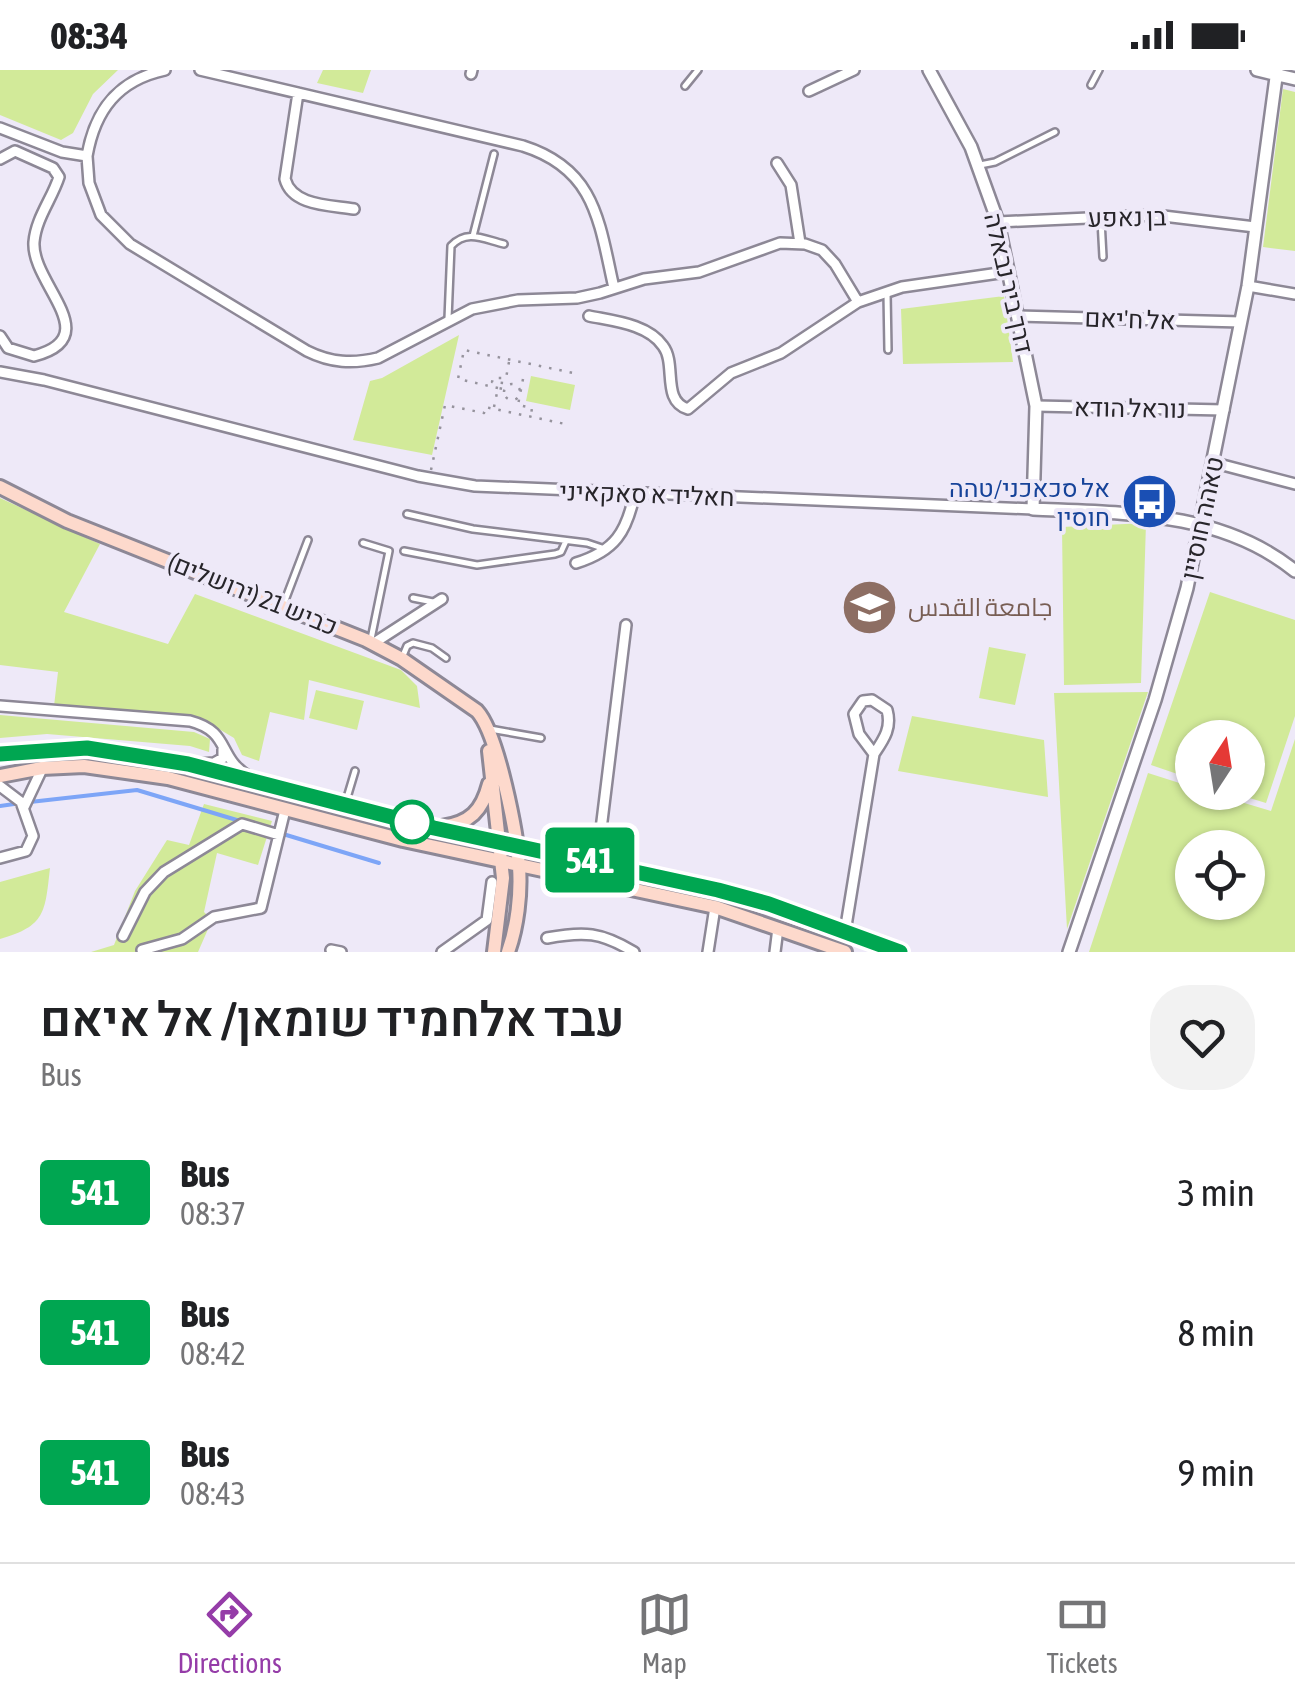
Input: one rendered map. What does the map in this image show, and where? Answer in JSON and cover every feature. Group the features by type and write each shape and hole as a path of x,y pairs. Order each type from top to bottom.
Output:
{"main road":[{"name":"כביש 21 (ירושלים)","path":"0,486 68,521 372,642 477,711 488,729"},
{"path":"488,729 502,862 500,924 494,952"},
{"path":"488,729 519,866 508,952"},
{"path":"0,754 87,748 188,764 434,828 718,890 901,952"},
{"path":"0,776 84,766 168,778 543,872 716,906 845,952"},
{"path":"434,828 459,824 472,817 481,807 491,776"},
{"path":"517,902 526,885 543,872"}],"street":[{"path":"165,70 137,78 112,96 96,120 87,156 94,199 101,215 130,244 319,357 347,362 378,358 448,318 496,304 577,298 644,279 699,272 780,244 814,246 829,255 858,302"},
{"path":"200,70 523,146 555,158 570,168 589,196 614,288"},
{"path":"809,91 854,70"},
{"name":"דרך ביר נבאלה","path":"928,70 978,166 998,222 1036,406 1033,509"},
{"path":"1257,70 1295,80"},
{"name":"טאהה חוסיין","path":"1069,952 1167,662 1201,524 1248,286 1276,73"},
{"path":"298,93 286,179 289,190 301,199 354,209"},
{"path":"0,128 62,152 87,156"},
{"path":"0,160 15,151 53,168 60,176 38,225 34,245 42,276 62,307 66,321 60,345 48,352 34,356 18,353 0,341"},
{"path":"777,164 791,185 800,243"},
{"name":"בן נאפע","path":"998,222 1188,217 1254,228"},
{"path":"590,316 629,324 663,345 668,355 673,398 680,407 688,408 732,373 781,353 858,302 887,291 1006,272"},
{"path":"1248,286 1295,294"},
{"name":"אל ח'יאם","path":"1018,316 1241,322"},
{"name":"חאליד א סאקאיני","path":"0,372 429,478 530,490 1157,516 1201,524 1262,548 1295,571"},
{"name":"נוראל הודא","path":"1036,406 1224,410"},
{"path":"1214,463 1295,484"},
{"path":"576,563 607,551 625,526 635,492"},
{"path":"372,642 439,600"},
{"path":"597,862 626,626"},
{"path":"845,932 874,754 890,720 887,710 872,700 863,701 854,714 859,734 874,754"},
{"path":"0,706 190,721 213,730 234,767 268,786"},
{"path":"188,764 214,763 222,758 223,747"},
{"path":"24,807 42,768"},
{"path":"0,786 24,807 33,836 26,851 0,858"},
{"path":"140,951 182,939 214,917 261,908 285,810"},
{"path":"122,936 145,892 164,872 242,824 279,834"},
{"path":"442,952 486,920 492,882"},
{"path":"708,952 716,906"},
{"path":"775,952 778,928"},
{"path":"547,938 582,932 628,950"}],"lane":[{"path":"686,86 698,70"},
{"path":"1091,85 1100,70"},
{"path":"978,166 1055,132"},
{"path":"474,236 494,154"},
{"path":"1101,217 1104,257"},
{"path":"448,318 451,246 459,237 474,236 504,244"},
{"path":"887,291 888,350"},
{"path":"406,514 473,529 598,545 607,551"},
{"path":"282,606 308,540"},
{"path":"404,551 476,565 555,554 566,541"},
{"path":"363,543 388,551 372,642"},
{"path":"413,598 439,600"},
{"path":"402,659 413,643 432,648 446,658"},
{"path":"488,729 541,738"},
{"path":"344,805 355,771"}],"path":[{"path":"520,394 513,384 502,389 458,379 464,350 578,374"},
{"path":"493,409 504,383 492,382 493,378 506,378 510,359"},
{"path":"523,379 518,405 532,408 530,417"},
{"path":"502,389 510,399 520,394"},
{"path":"429,478 445,405 484,413 485,407 570,425"}],"green space":[{"path":"0,70 118,70 93,94 73,133 61,140 0,115"},
{"path":"323,70 371,70 363,93 317,83"},
{"path":"1283,89 1295,92 1295,251 1263,247"},
{"path":"1004,296 1013,362 903,364 901,309"},
{"path":"459,335 432,455 353,440 370,381"},
{"path":"531,376 575,385 570,410 526,401"},
{"path":"0,498 100,544 64,612 168,644 195,594 401,670 417,686 420,708 309,680 304,720 270,712 259,761 242,755 234,738 199,717 54,706 58,672 0,665"},
{"path":"1146,523 1141,683 1064,685 1062,527"},
{"path":"1210,592 1295,620 1295,716 1266,803 1265,720 1175,720 1175,773 1151,765"},
{"path":"989,647 1026,654 1015,705 979,698"},
{"path":"316,690 364,701 357,730 309,718"},
{"path":"1148,692 1067,929 1054,693"},
{"path":"0,715 194,732 210,739 209,752 190,746 47,734 0,738"},
{"path":"912,716 1044,740 1048,797 898,771"},
{"path":"1295,739 1295,952 1089,952 1148,773 1175,782 1175,810 1271,811"},
{"path":"204,804 272,821 258,865 217,853 204,912 212,920 198,952 91,952 114,945 135,891 167,840 189,845"},
{"path":"50,868 40,915 27,929 0,939 0,882"}],"waterway":[{"path":"30,802 137,790 240,821"},
{"path":"0,806 21,803"},
{"path":"283,834 379,863"}],"bus line":[{"name":"541","path":"0,754 87,748 188,764 434,828 718,890 769,904 900,952"}],"place":[{"name":"אל סכאכני/טהה חוסין","path":"1149,502"},
{"name":"جامعة القدس","path":"869,607"}]}
